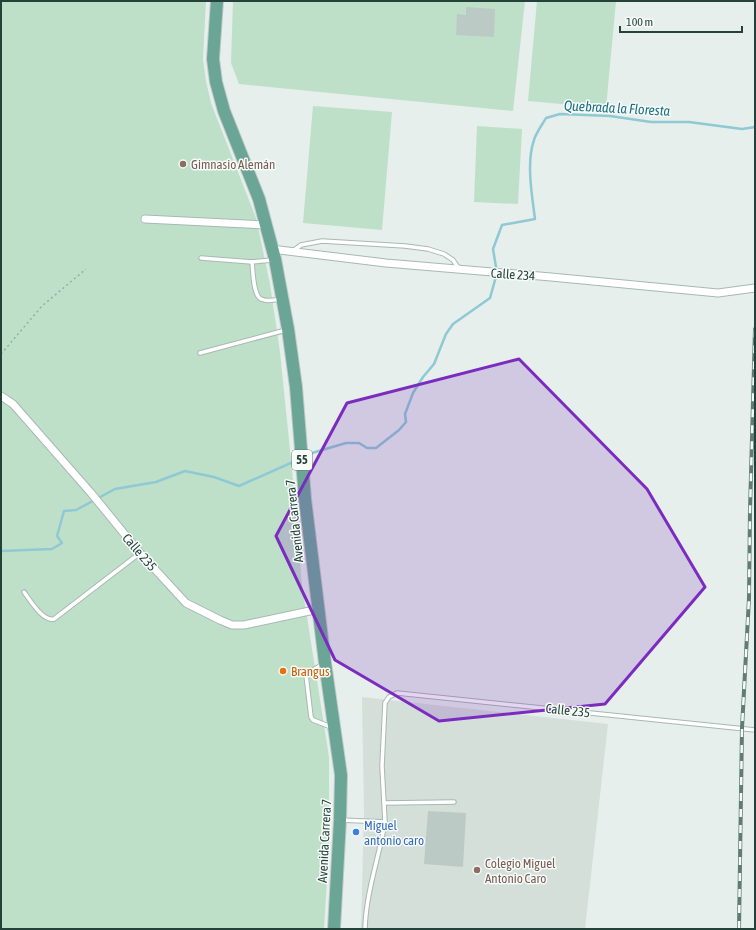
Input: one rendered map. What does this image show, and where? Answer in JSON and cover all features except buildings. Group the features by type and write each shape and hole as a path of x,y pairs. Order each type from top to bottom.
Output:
{"main road":[{"name":"Avenida Carrera 7","path":"217,1 213,59 216,82 224,111 259,199 266,225 288,329 296,387 305,499 325,663 341,775 334,929"}],"street":[{"path":"145,219 266,225"},
{"name":"Calle 234","path":"273,254 292,252 386,264 718,293 755,288"},
{"name":"Calle 235","path":"1,396 13,404 91,493 140,553 186,604 232,624 244,624 319,609"}],"lane":[{"path":"292,252 301,244 322,241 405,246 428,249 444,254 453,260 459,270"},
{"path":"201,258 252,262 273,254"},
{"path":"252,262 257,295 261,299 268,301 282,298"},
{"path":"200,352 288,329"},
{"path":"24,592 44,617 54,619 140,553"},
{"path":"325,663 308,672 306,675 311,717 313,720 334,728"},
{"name":"Calle 235","path":"384,803 382,766 385,703 389,697 397,693 755,730"},
{"path":"365,929 368,898 385,822 384,803 454,802"},
{"path":"340,820 385,822"}],"path":[{"path":"1,354 42,306 86,268"}],"highlighted area":[{"path":"519,359 647,489 705,587 605,704 439,721 335,660 276,536 347,403"}],"shaded area":[{"name":"Colegio Miguel Antonio Caro","path":"362,697 608,724 585,929 361,929 364,811"}],"green space":[{"path":"1,1 206,1 203,59 206,81 211,103 256,218 270,284 280,352 302,585 329,757 329,847 324,929 1,929"},
{"path":"233,1 525,1 513,111 239,84 231,63"},
{"path":"537,1 616,1 606,108 528,101"},
{"path":"313,106 392,112 382,230 303,223"},
{"path":"477,126 522,129 518,204 474,202"}],"waterway":[{"name":"Quebrada la Floresta","path":"312,453 346,443 359,443 367,448 376,448 399,430 406,422 405,414 413,393 423,377 434,364 446,334 453,324 490,298 497,273 493,249 502,225 535,219 530,179 530,159 535,137 546,118 560,114 610,116 651,122 689,122 742,129 755,127"},
{"name":"Quebrada la Floresta","path":"1,551 52,549 62,543 57,536 64,511 76,510 115,489 156,482 185,471 214,477 239,486 293,462"}],"railway":[{"path":"739,929 742,728 749,598 755,329"}],"place":[{"name":"Gimnasio Alemán","path":"183,164"},
{"name":"Brangus","path":"283,671"},
{"name":"Miguel antonio caro","path":"356,832"},
{"name":"Colegio Miguel Antonio Caro","path":"477,870"}]}
